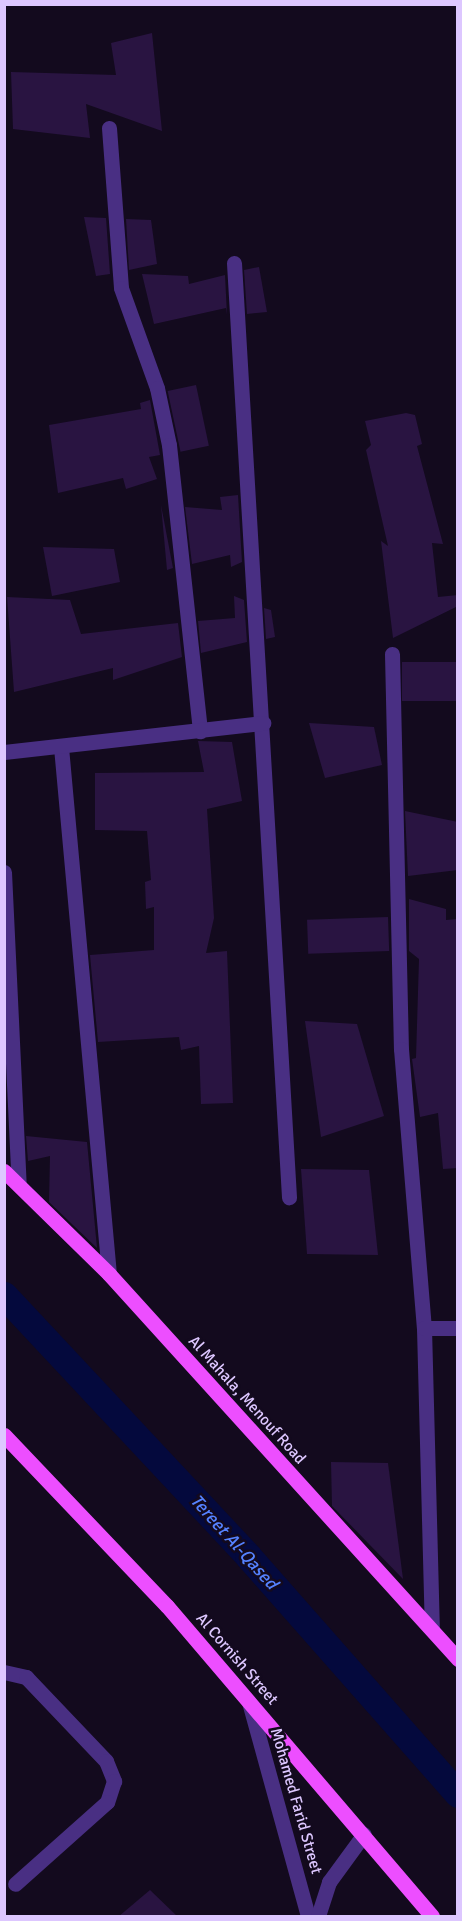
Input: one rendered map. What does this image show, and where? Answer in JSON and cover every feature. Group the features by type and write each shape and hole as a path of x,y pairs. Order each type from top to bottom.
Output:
{"main road":[{"name":"Al Mahala, Menouf Road","path":"4,1172 109,1274 458,1659"},
{"name":"Al Cornish Street","path":"4,1435 247,1696 432,1917"}],"street":[{"path":"109,128 122,288 158,388 171,456 200,731"},
{"path":"234,263 263,723 289,1197"},
{"path":"392,654 401,1049 424,1328 432,1630"},
{"path":"4,752 263,723"},
{"path":"61,747 109,1274"},
{"path":"4,873 19,1185"},
{"path":"424,1328 458,1328"},
{"path":"4,1672 26,1677 106,1761 114,1781 106,1802 15,1884"},
{"name":"Mohamed Farid Street","path":"247,1696 308,1917"},
{"name":"Mohamed Farid Street","path":"318,1917 328,1882 364,1834"}],"building":[{"path":"152,33 162,131 86,104 90,138 13,129 11,72 116,75 111,43"},
{"path":"84,217 106,218 110,274 96,276"},
{"path":"126,219 151,220 157,264 129,270"},
{"path":"259,267 267,312 247,314 244,270"},
{"path":"142,274 188,276 189,284 225,275 227,315 226,308 154,324"},
{"path":"196,385 209,446 181,452 168,391"},
{"path":"150,400 160,455 149,457 157,479 126,489 123,478 58,493 49,425 141,409 140,403"},
{"path":"406,413 415,415 422,444 417,446 443,544 432,543 438,597 458,595 458,606 393,638 381,541 388,546 366,450 371,445 365,421"},
{"path":"238,495 242,562 231,567 230,555 192,564 185,507 222,510 220,497"},
{"path":"161,505 173,568 167,570"},
{"path":"43,547 114,549 120,582 52,596"},
{"path":"234,596 244,600 247,642 201,653 198,621 235,618"},
{"path":"7,597 70,600 81,634 178,623 182,657 113,680 113,668 14,692"},
{"path":"264,608 271,610 275,637 266,639"},
{"path":"402,662 458,662 458,701 402,701"},
{"path":"309,723 374,727 382,765 325,778"},
{"path":"198,741 232,742 242,801 207,809 214,918 206,953 227,951 233,1103 201,1104 199,1046 181,1050 179,1037 98,1042 90,955 154,950 154,907 146,909 145,882 151,880 147,831 95,830 95,773 204,772"},
{"path":"405,811 458,822 458,870 408,876"},
{"path":"409,899 446,909 446,920 458,919 458,1168 443,1169 438,1113 420,1117 412,1059 416,1058 419,959 409,951"},
{"path":"388,917 389,951 308,954 307,920"},
{"path":"305,1021 357,1024 384,1116 321,1137"},
{"path":"26,1136 87,1142 97,1248 49,1202 50,1156 28,1161"},
{"path":"301,1169 369,1170 378,1255 307,1254"},
{"path":"331,1462 388,1463 403,1579 332,1506"},
{"path":"150,1890 178,1917 118,1917"}],"waterway":[{"name":"Tereet Al-Qased","path":"4,1295 248,1556 458,1794"}]}
